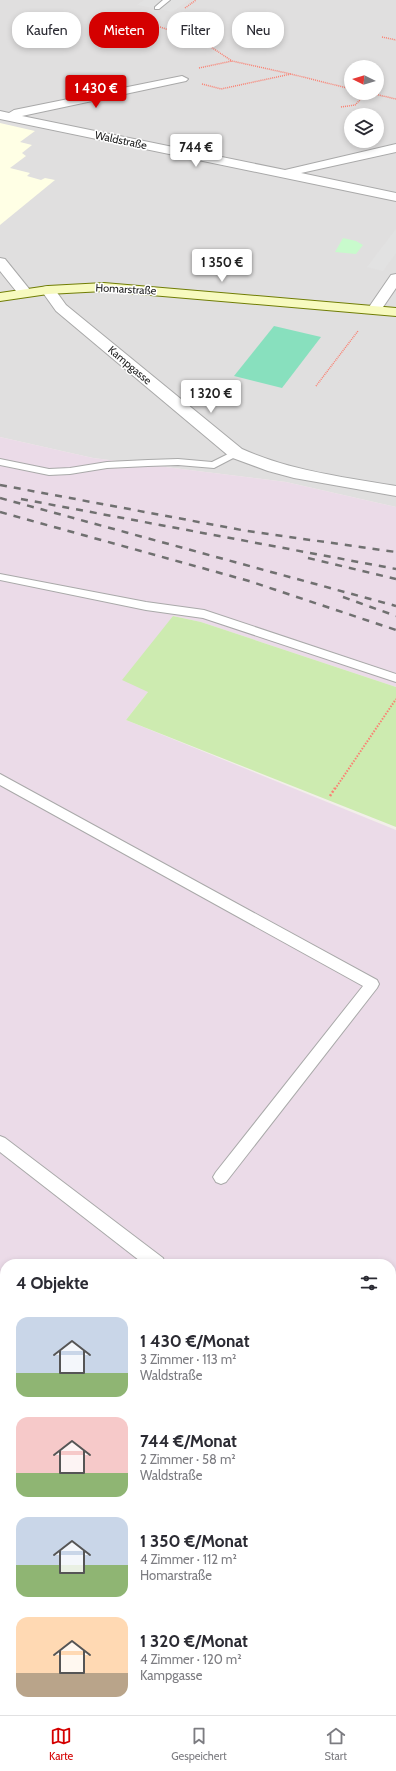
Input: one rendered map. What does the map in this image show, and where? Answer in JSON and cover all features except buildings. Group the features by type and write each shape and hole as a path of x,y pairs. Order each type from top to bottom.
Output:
{"street":[{"name":"Waldstraße","path":"3,116 182,79"},
{"name":"Waldstraße","path":"3,116 396,197"},
{"name":"Waldstraße","path":"283,173 396,148"},
{"path":"0,262 25,293"},
{"path":"374,310 396,278"},
{"name":"Homarstraße","path":"0,297 48,290 85,287 129,288 396,312"},
{"name":"Kampgasse","path":"48,290 61,308 236,453 258,463 278,469 396,491"}],"lane":[{"path":"157,8 167,0"},
{"path":"0,462 49,472 70,471 107,465 148,463 178,462 214,465 236,453"},
{"path":"0,577 146,606 204,614 396,678"},
{"path":"0,779 372,984 221,1177"},
{"path":"0,1143 151,1259"}],"path":[{"path":"382,37 396,40"},
{"path":"214,48 232,60 344,86"},
{"path":"182,79 192,70 232,60"},
{"path":"182,79 221,89 291,74"},
{"path":"384,97 396,101"},
{"path":"341,107 355,105 360,100"},
{"path":"316,386 374,310"},
{"path":"330,796 396,699"}],"shaded area":[{"path":"0,0 396,0 396,507 286,482 93,458 0,437"},
{"path":"144,0 189,0 172,12 137,5"},
{"path":"0,123 35,131 20,142 32,145 22,153 26,156 10,168 30,173 27,176 41,180 45,178 55,180 0,225"},
{"path":"396,229 396,253 383,271 367,267"},
{"path":"0,437 93,458 286,482 396,507 396,687 201,622 173,616 148,692 126,720 396,830 396,1259 0,1259"}],"green space":[{"path":"343,238 356,241 363,245 356,254 335,252"},
{"path":"274,326 321,337 282,388 234,376"},
{"path":"173,616 201,622 396,687 396,827 126,720 148,692 122,680"}],"railway":[{"path":"0,485 247,531 396,552"},
{"path":"0,498 396,606"},
{"path":"21,499 396,569"},
{"path":"0,512 249,581 396,630"},
{"path":"308,558 396,579"},
{"path":"343,597 396,616"}]}
